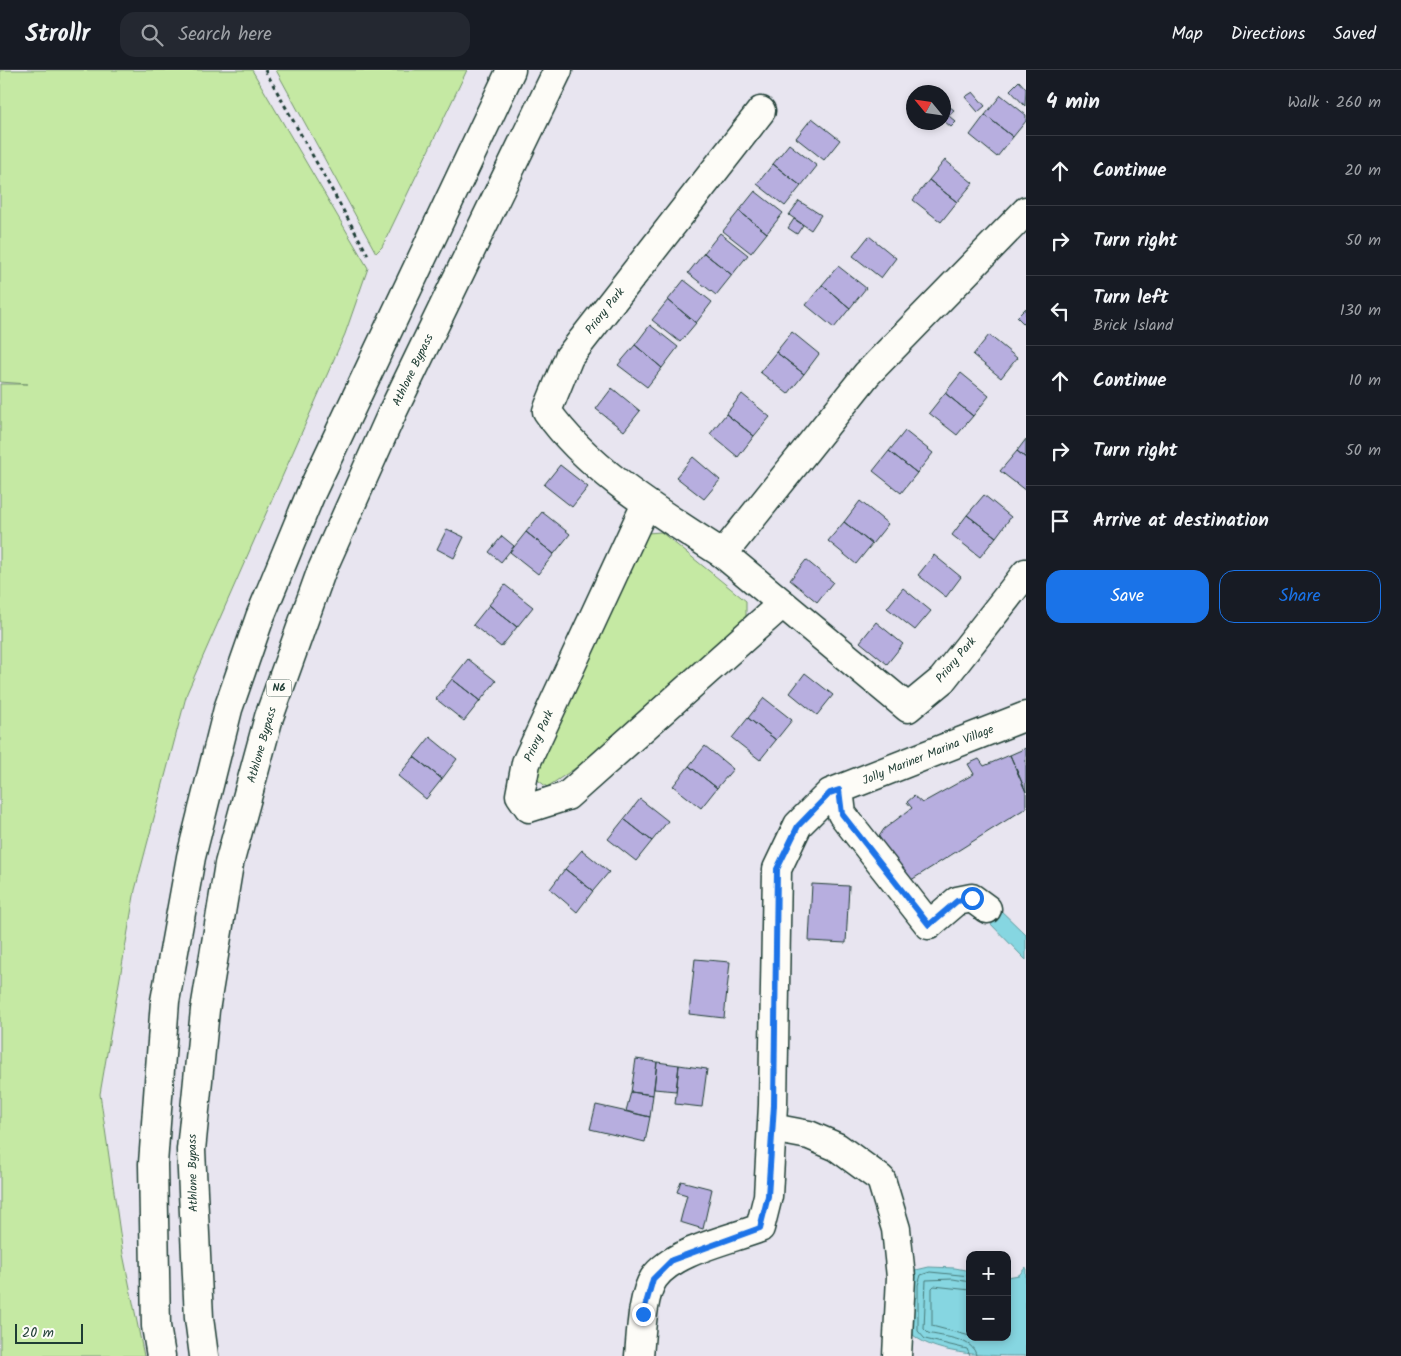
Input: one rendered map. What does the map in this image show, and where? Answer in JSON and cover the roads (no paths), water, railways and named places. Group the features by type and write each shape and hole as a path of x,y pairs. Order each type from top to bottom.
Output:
{"main road":[{"path":"161,1356 156,1326 153,1164 165,1000 191,856 228,709 260,617 312,494 511,70"},
{"name":"Athlone Bypass","path":"204,1356 199,1318 191,1150 204,1019 229,864 268,717 325,564 393,412 558,70"},
{"name":"Priory Park","path":"761,110 569,358 547,411 564,436 646,504 722,554 781,605 908,708 942,680 1026,573"},
{"path":"722,554 867,374 1026,211"},
{"name":"Priory Park","path":"646,504 526,763 520,794 529,808 567,796 781,605"},
{"name":"Jolly Mariner Marina Village","path":"834,792 1026,716"},
{"path":"639,1356 643,1314 653,1279 672,1260 760,1228 768,1196 772,1128 777,869 798,826 834,792 842,814 929,925 957,901 972,898 987,908"},
{"path":"772,1128 809,1135 837,1147 881,1179 896,1230 901,1277 897,1356"}],"water":[{"path":"993,903 1026,935 1026,960 981,914"},
{"path":"929,1267 966,1270 966,1341 1011,1341 1011,1276 1019,1275 1026,1267 1026,1356 982,1355 951,1351 924,1342 913,1335 913,1285 916,1270"}]}
